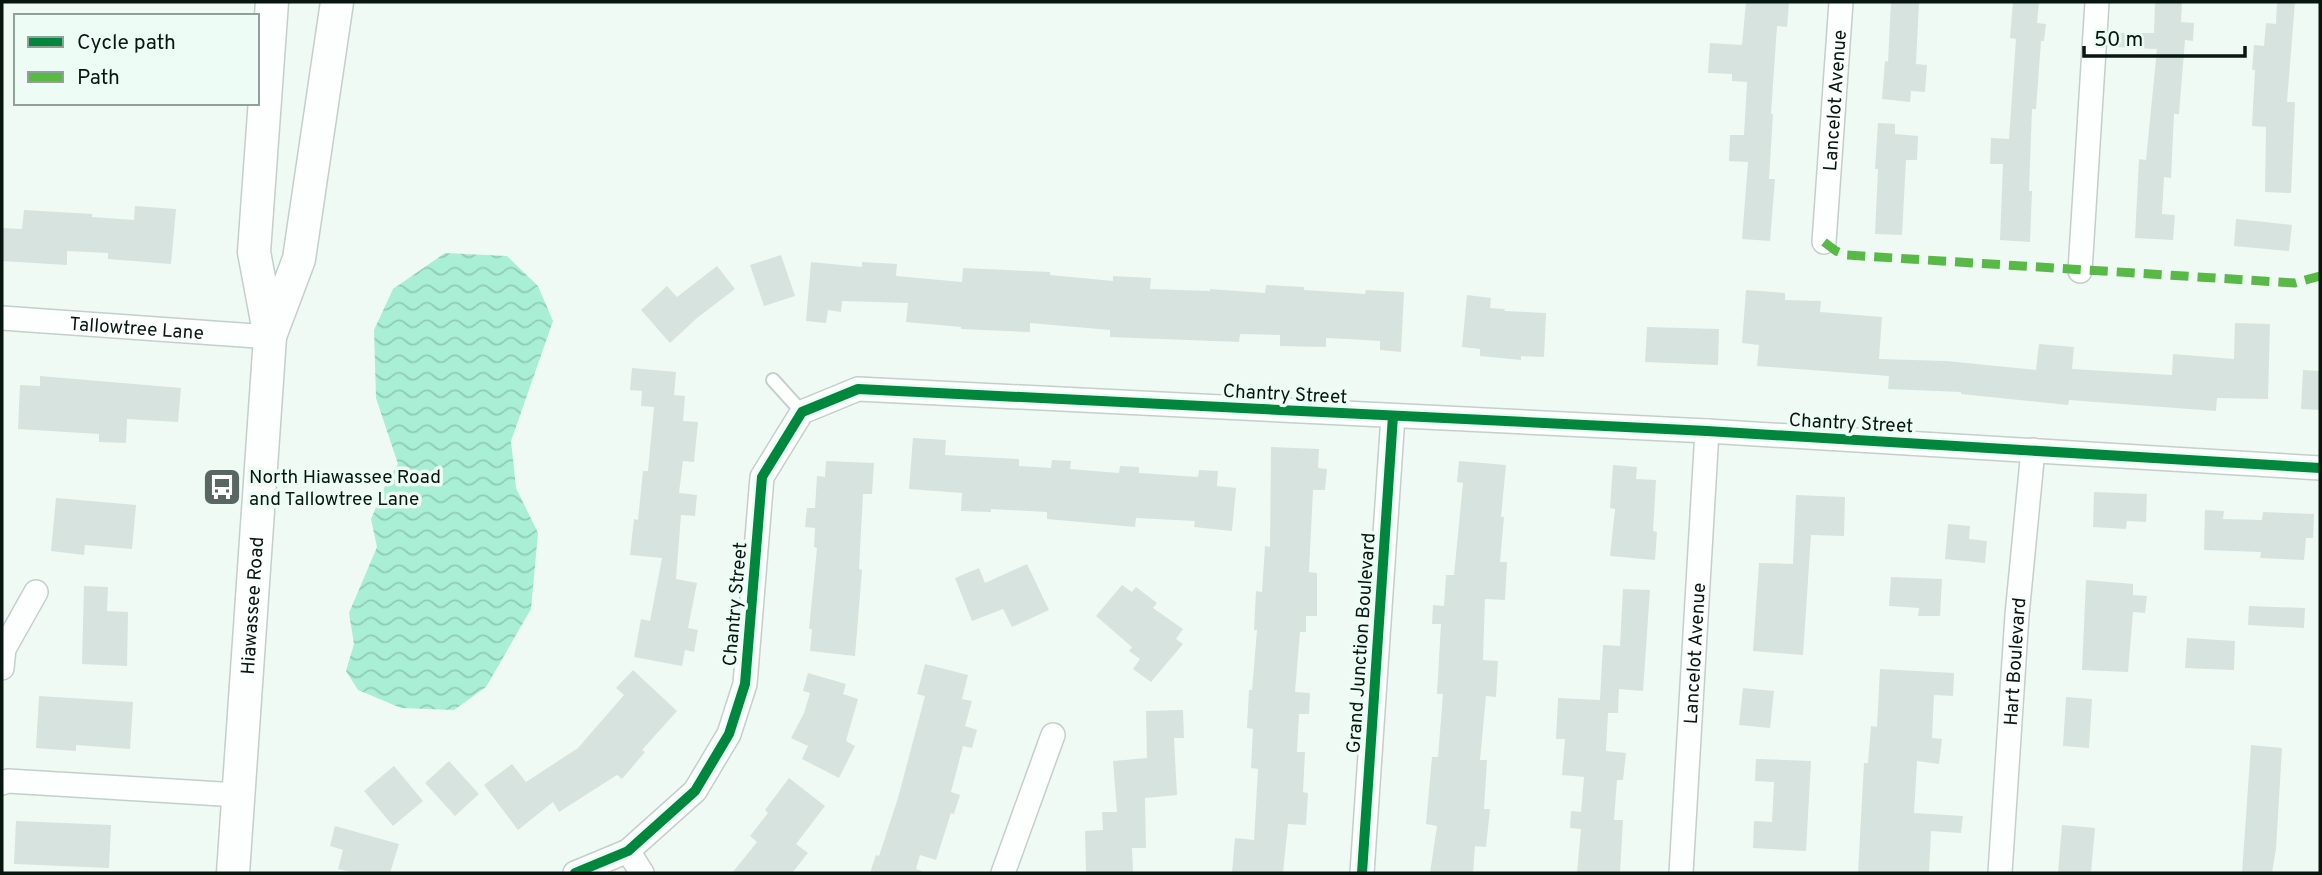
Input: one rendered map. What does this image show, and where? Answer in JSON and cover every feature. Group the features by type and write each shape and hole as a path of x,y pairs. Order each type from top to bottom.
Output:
{"main road":[{"name":"Hiawassee Road","path":"233,873 270,337 254,252 272,2"},
{"name":"Hiawassee Road","path":"270,337 299,259 337,2"}],"street":[{"name":"Lancelot Avenue","path":"1824,242 1841,2"},
{"path":"2080,271 2097,2"},
{"name":"Tallowtree Lane","path":"2,318 270,337"},
{"name":"Chantry Street","path":"575,873 628,851 695,791 729,734 745,684 762,477 802,412 858,389 1707,431 2320,468"},
{"name":"Grand Junction Boulevard","path":"1362,873 1393,416"},
{"name":"Lancelot Avenue","path":"1681,873 1707,431"},
{"name":"Hart Boulevard","path":"2000,873 2017,615 2033,450"},
{"path":"2,668 4,649 36,592"},
{"path":"1003,873 1053,735"},
{"path":"2,783 8,781 238,795"},
{"path":"628,851 642,873"}],"lane":[{"path":"773,380 802,412"}],"water":[{"path":"445,253 507,256 538,286 553,321 511,441 516,488 538,533 531,609 486,687 454,710 401,708 358,690 346,671 354,644 349,613 377,547 371,519 398,464 376,398 374,330 393,289"}],"building":[{"path":"1746,2 1789,2 1787,27 1777,26 1771,114 1769,179 1775,179 1770,241 1742,239 1748,162 1729,161 1730,135 1744,135 1747,82 1732,81 1732,74 1708,73 1710,43 1742,45"},
{"path":"1891,2 1919,2 1916,64 1927,65 1925,92 1911,91 1910,102 1882,99 1885,61 1888,62"},
{"path":"2013,2 2039,2 2037,23 2046,24 2044,41 2041,41 2036,109 2032,109 2030,242 2000,240 2003,164 1990,164 1991,138 2009,139 2016,39 2010,38"},
{"path":"2155,2 2182,2 2181,22 2194,23 2193,41 2185,40 2179,114 2174,114 2171,178 2164,177 2162,214 2175,215 2173,240 2135,238 2139,159 2146,160 2157,49 2115,47 2116,33 2154,33"},
{"path":"2277,2 2295,2 2287,102 2295,102 2291,193 2265,192 2266,127 2252,126 2254,45 2264,46 2266,23 2276,24"},
{"path":"1878,123 1895,124 1895,134 1918,136 1917,160 1906,160 1902,235 1875,234"},
{"path":"135,206 176,209 171,264 108,259 108,253 67,251 67,265 2,261 2,228 22,229 24,210 92,214 92,217 134,220"},
{"path":"2236,219 2292,225 2289,251 2234,246"},
{"path":"781,255 795,296 764,306 750,265"},
{"path":"811,262 862,267 862,262 897,264 896,276 962,282 963,268 1050,272 1050,275 1113,281 1113,276 1151,278 1150,289 1265,293 1266,285 1365,294 1366,290 1404,292 1401,352 1380,350 1380,341 1347,339 1326,338 1326,347 1280,346 1280,335 1240,334 1239,342 1110,337 1110,330 1030,323 1030,332 961,329 906,322 908,303 842,301 841,312 828,310 826,323 806,321"},
{"path":"717,266 735,289 670,343 641,310 667,286 677,297"},
{"path":"1746,290 1785,293 1785,300 1821,301 1820,312 1882,317 1879,359 1946,361 2036,370 2039,344 2074,347 2072,369 2172,375 2173,354 2234,359 2235,323 2270,324 2268,399 2217,398 2216,411 2069,400 2068,405 1961,392 1888,389 1889,376 1757,366 1759,345 1742,343"},
{"path":"1467,295 1491,298 1490,308 1546,313 1544,357 1521,356 1521,360 1480,356 1480,349 1462,347"},
{"path":"1647,327 1719,329 1718,365 1645,362"},
{"path":"632,368 676,372 674,395 685,396 683,421 698,422 694,462 683,461 679,493 697,495 695,516 681,515 676,579 697,583 688,628 698,630 694,652 685,650 682,666 634,657 641,619 650,621 662,558 630,555 634,519 638,520 643,471 648,471 654,407 641,406 642,391 630,390"},
{"path":"2303,370 2320,371 2320,410 2301,409"},
{"path":"40,376 181,388 178,422 127,419 126,443 99,442 99,434 18,429 20,385 40,386"},
{"path":"913,438 946,440 945,455 1019,459 1019,466 1051,468 1052,460 1071,461 1070,469 1119,473 1120,466 1139,467 1139,473 1198,477 1199,470 1218,471 1217,486 1236,488 1232,531 1194,527 1195,521 1136,518 1135,527 1047,519 1047,512 991,509 991,512 961,511 962,493 909,489"},
{"path":"1271,447 1319,449 1318,468 1327,469 1325,490 1313,490 1309,572 1317,573 1317,616 1306,616 1306,632 1300,632 1295,692 1310,693 1309,714 1299,714 1297,752 1305,752 1303,792 1308,793 1306,825 1288,824 1283,873 1232,873 1235,838 1254,840 1258,769 1251,768 1253,729 1247,728 1257,630 1254,630 1256,591 1262,592 1265,546 1270,547"},
{"path":"826,461 874,463 872,494 863,494 859,569 862,570 855,656 810,651 812,629 809,629 817,548 814,547 815,528 805,527 807,508 815,508 817,476 825,477"},
{"path":"1459,461 1506,465 1500,562 1507,562 1505,600 1485,599 1483,660 1498,661 1496,697 1486,696 1480,760 1487,760 1484,809 1490,809 1486,847 1475,846 1473,873 1430,873 1437,826 1426,824 1432,757 1438,757 1443,694 1437,694 1441,624 1432,624 1433,605 1444,606 1446,575 1454,575 1463,483 1457,482"},
{"path":"1613,465 1637,467 1636,479 1656,480 1653,531 1657,532 1655,560 1610,556 1615,509 1610,508"},
{"path":"2094,492 2147,494 2146,522 2127,521 2126,529 2093,527"},
{"path":"1796,495 1845,497 1844,536 1811,535 1803,655 1753,651 1759,563 1793,564"},
{"path":"56,498 136,505 132,549 85,545 84,555 51,551"},
{"path":"2205,510 2224,511 2223,519 2262,520 2263,512 2314,514 2313,538 2306,538 2304,560 2260,558 2261,552 2204,550"},
{"path":"1948,524 1970,526 1969,539 1987,541 1985,563 1945,559"},
{"path":"1027,564 1049,610 1012,627 1003,609 972,621 955,578 979,568 985,583"},
{"path":"1891,577 1942,579 1940,616 1918,616 1919,608 1889,606"},
{"path":"2086,580 2133,584 2133,595 2147,596 2145,613 2133,612 2128,672 2082,670"},
{"path":"1122,585 1132,592 1136,587 1157,603 1153,608 1183,629 1176,639 1183,644 1151,682 1133,669 1140,659 1129,651 1132,647 1096,616"},
{"path":"84,586 108,587 107,611 128,612 127,666 82,664"},
{"path":"1623,589 1650,590 1643,691 1619,689 1618,713 1608,713 1606,751 1626,753 1623,780 1617,780 1614,820 1623,820 1620,873 1577,873 1581,829 1570,828 1571,811 1581,812 1584,777 1562,775 1565,739 1556,739 1558,698 1600,700 1603,645 1620,646"},
{"path":"2249,606 2305,608 2304,628 2248,625"},
{"path":"2187,638 2235,641 2234,670 2185,668"},
{"path":"925,664 968,675 962,699 972,701 965,726 977,730 972,748 963,746 951,792 960,795 954,814 951,813 936,860 920,855 916,869 922,871 921,873 870,873 876,855 879,856 898,798 925,696 917,694"},
{"path":"1880,669 1954,673 1953,696 1934,695 1932,738 1942,739 1939,764 1917,761 1914,813 1963,816 1961,833 1931,831 1929,873 1858,873 1864,763 1868,763 1871,726 1877,727"},
{"path":"633,670 677,711 642,750 645,752 622,779 617,775 559,812 553,802 518,830 484,785 512,764 526,782 578,748 624,695 616,688"},
{"path":"808,673 846,684 843,694 858,699 846,741 855,746 839,778 802,759 808,746 791,738 804,713 810,693 803,691"},
{"path":"1743,688 1774,691 1770,728 1739,725"},
{"path":"39,696 133,702 130,749 76,745 76,751 36,748"},
{"path":"2066,697 2092,699 2089,748 2063,746"},
{"path":"1183,710 1184,738 1174,738 1177,795 1145,798 1146,848 1132,848 1133,873 1086,873 1085,831 1103,830 1102,812 1117,812 1113,761 1147,758 1146,711"},
{"path":"2251,745 2282,748 2272,873 2242,873"},
{"path":"1756,759 1811,761 1806,851 1753,848 1754,821 1772,822 1774,782 1755,781"},
{"path":"449,761 479,794 455,816 425,783"},
{"path":"394,766 423,801 393,826 364,791"},
{"path":"789,778 825,806 796,844 808,853 792,873 732,873 757,842 750,836 768,813 765,810"},
{"path":"16,821 111,825 109,868 14,864"},
{"path":"2062,825 2095,828 2091,873 2058,873"},
{"path":"335,826 399,844 390,873 355,873 338,869 343,850 330,846"}],"marked path":[{"path":"1824,242 1846,255 2295,283 2320,276"}],"cycle path":[{"path":"575,873 628,851 695,791 729,734 745,684 762,477 802,412 858,389 1707,431 2320,468"},
{"path":"1362,873 1393,416"}],"place":[{"name":"North Hiawassee Road and Tallowtree Lane","path":"222,487"}]}
